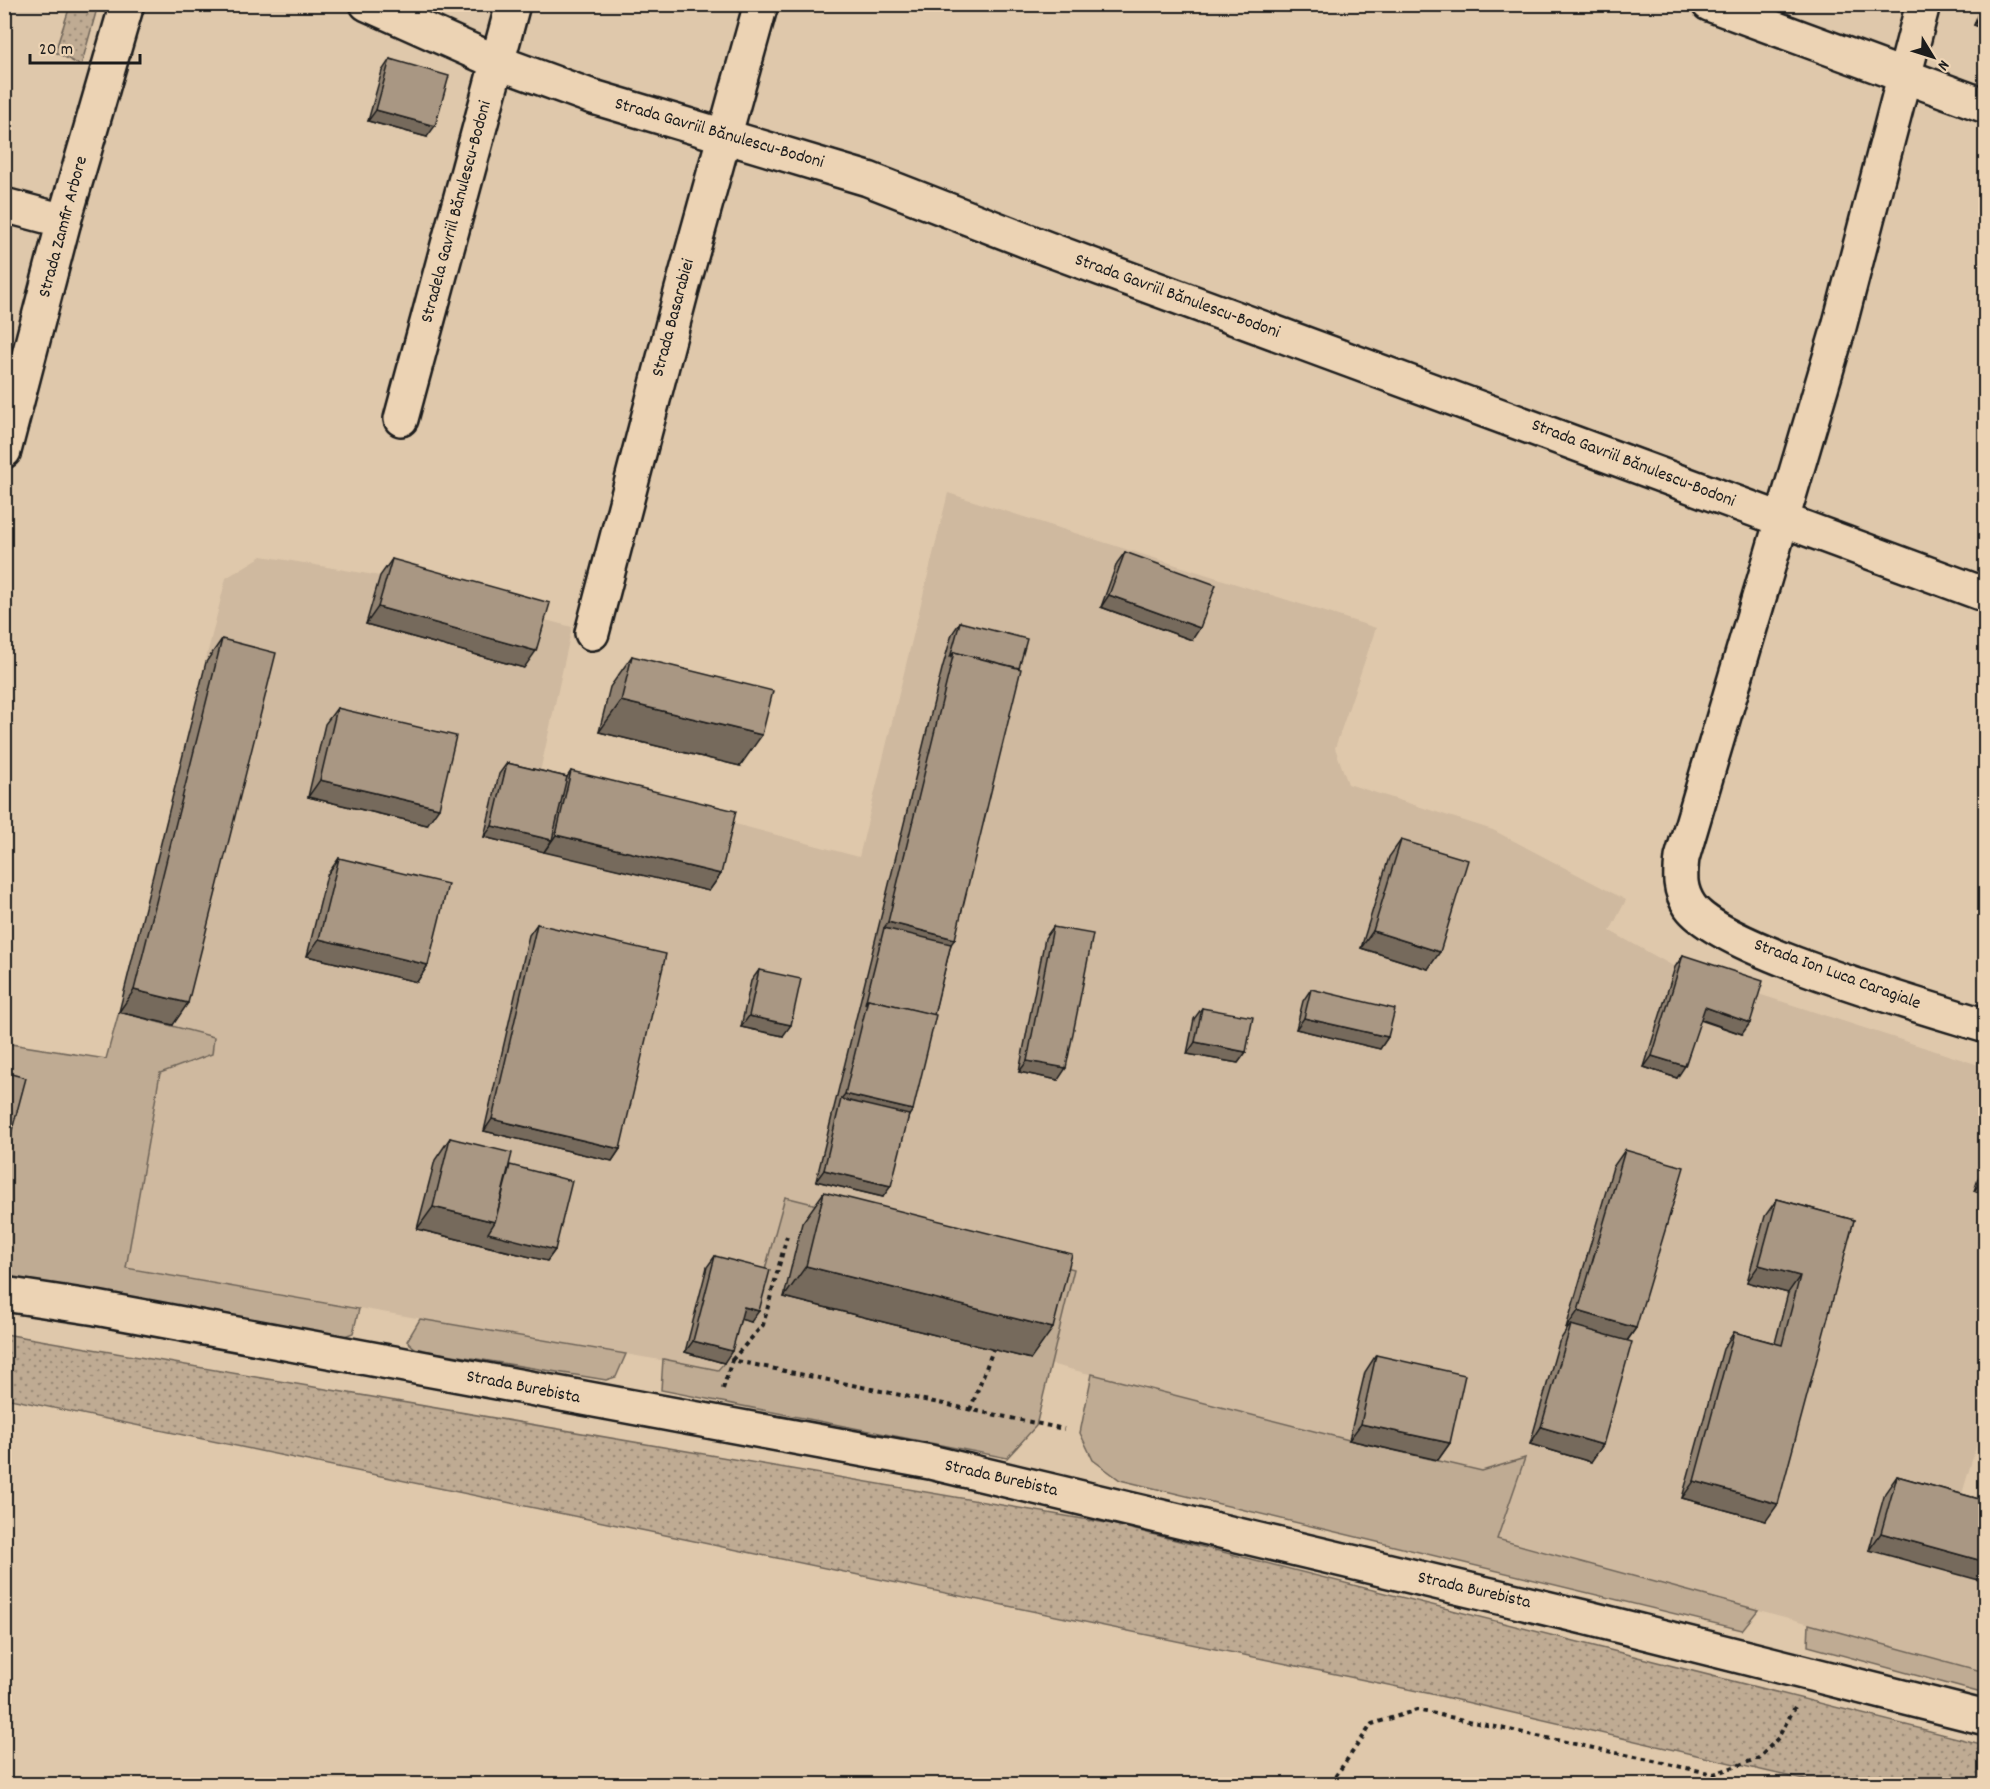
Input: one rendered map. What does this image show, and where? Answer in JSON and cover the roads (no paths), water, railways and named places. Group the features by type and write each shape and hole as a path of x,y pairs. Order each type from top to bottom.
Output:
{"street":[{"name":"Strada Zamfir Arbore","path":"4,451 64,220 128,4"},
{"name":"Strada Gavriil Bănulescu-Bodoni","path":"367,4 497,62 590,96 868,179 1048,249 1596,449 1782,521 1986,595"},
{"name":"Stradela Gavriil Bănulescu-Bodoni","path":"401,419 513,4"},
{"name":"Strada Basarabiei","path":"592,633 723,137 761,4"},
{"path":"1709,4 1986,106"},
{"path":"1782,521 1839,327 1923,4"},
{"path":"4,205 64,220"},
{"name":"Strada Ion Luca Caragiale","path":"1782,521 1682,858 1681,888 1694,911 1711,925 1750,945 1856,985 1986,1026"},
{"name":"Strada Burebista","path":"4,1294 96,1308 930,1462 1588,1618 1986,1718"}]}
